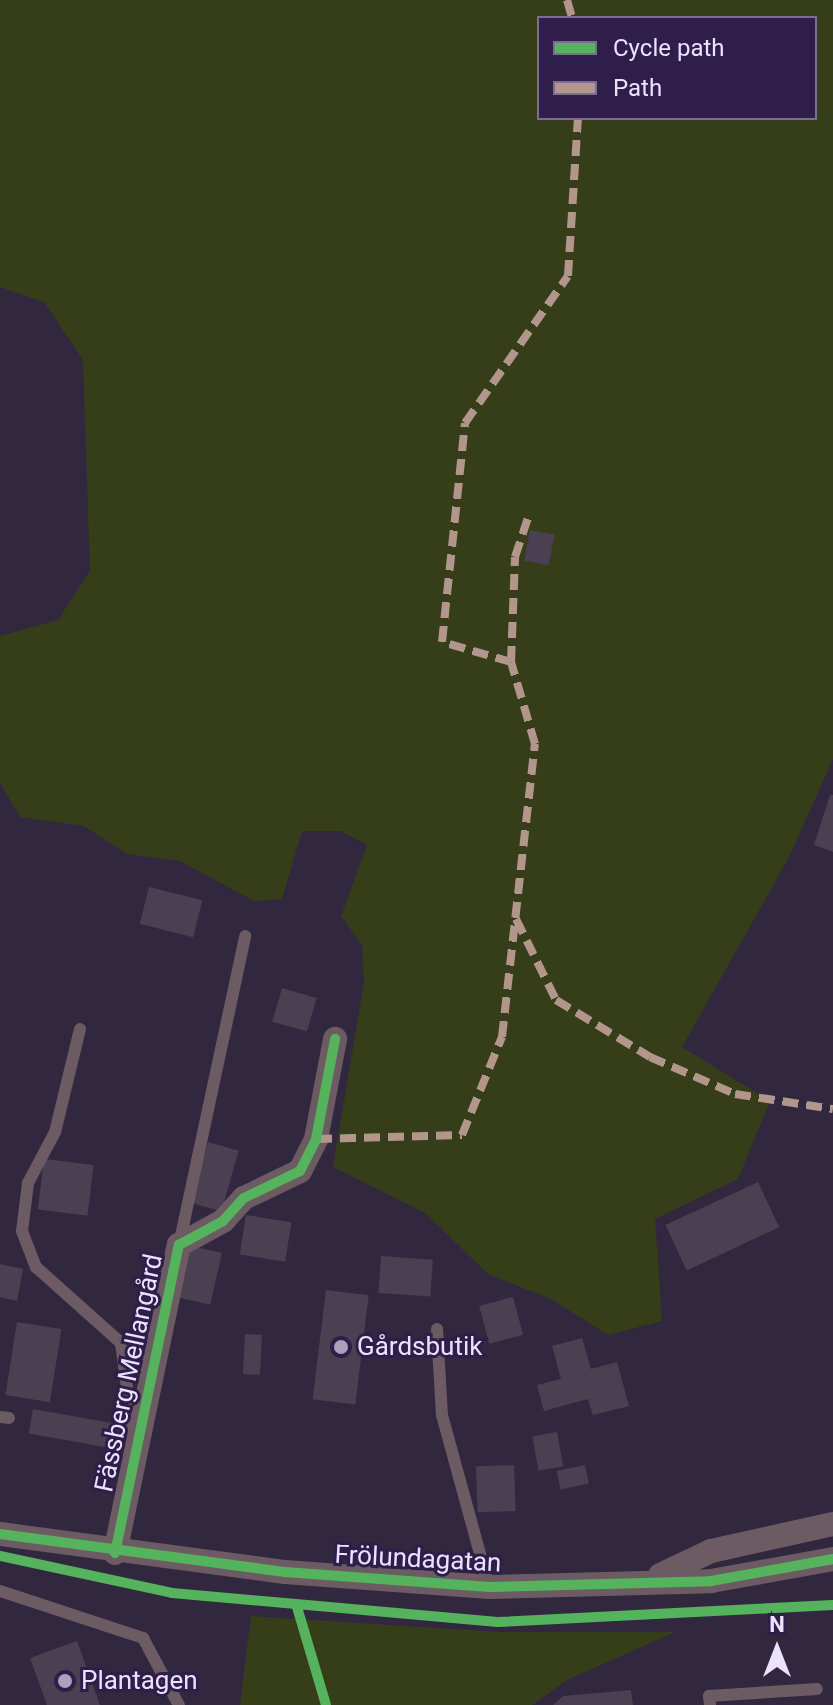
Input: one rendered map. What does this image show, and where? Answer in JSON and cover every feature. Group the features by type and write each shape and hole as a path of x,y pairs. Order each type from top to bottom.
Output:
{"street":[{"name":"Fässberg Mellangård","path":"115,1553 179,1245 223,1221 244,1198 300,1171 316,1139 335,1039"},
{"name":"Frölundagatan","path":"656,1577 711,1551 833,1524"},
{"name":"Frölundagatan","path":"0,1534 115,1553 489,1587 656,1577 711,1581 833,1559"}],"lane":[{"path":"179,1245 245,936"},
{"path":"80,1029 55,1132 28,1183 22,1231 36,1267 121,1343 135,1447"},
{"name":"Frölundagatan","path":"437,1329 442,1415 489,1587"},
{"path":"0,1591 143,1638 179,1705"},
{"path":"710,1705 709,1696 817,1689"}],"green space":[{"path":"0,0 833,0 833,759 788,859 682,1047 770,1101 738,1179 655,1219 662,1321 608,1335 551,1299 488,1274 425,1213 333,1167 364,982 362,945 341,916 367,845 341,831 302,831 282,899 254,901 180,861 127,854 84,826 20,817 0,783 0,636 58,620 90,571 83,360 44,302 0,287"},
{"path":"251,1616 500,1632 675,1632 567,1680 532,1705 240,1705"}],"building":[{"path":"530,530 555,535 549,565 524,560"},
{"path":"830,795 833,795 833,852 814,845"},
{"path":"149,887 202,900 193,937 140,924"},
{"path":"282,988 317,998 307,1032 272,1022"},
{"path":"208,1142 239,1151 221,1211 191,1203"},
{"path":"44,1159 94,1165 87,1216 38,1210"},
{"path":"758,1182 779,1227 687,1270 666,1225"},
{"path":"246,1215 291,1222 285,1262 240,1255"},
{"path":"187,1245 222,1253 210,1305 175,1297"},
{"path":"381,1256 433,1260 430,1297 378,1293"},
{"path":"0,1264 23,1269 17,1301 0,1297"},
{"name":"Gårdsbutik","path":"326,1290 369,1295 355,1404 313,1399"},
{"path":"513,1297 523,1335 489,1344 479,1306"},
{"path":"17,1322 61,1329 50,1402 5,1395"},
{"path":"245,1334 262,1335 260,1375 243,1374"},
{"path":"582,1338 591,1369 617,1362 629,1406 593,1415 588,1399 544,1411 537,1385 561,1379 552,1346"},
{"path":"33,1409 122,1425 117,1449 29,1434"},
{"path":"557,1432 563,1466 538,1471 532,1436"},
{"path":"514,1465 516,1511 478,1512 476,1466"},
{"path":"585,1465 589,1484 561,1490 557,1471"},
{"name":"Plantagen","path":"77,1641 100,1705 47,1705 30,1658"},
{"path":"631,1690 633,1705 553,1705 563,1696"}],"marked path":[{"path":"567,0 571,16"},
{"path":"511,662 442,642 465,423 568,276 578,120"},
{"path":"316,1139 462,1135 502,1037 535,744 511,662 515,557 528,518"},
{"path":"516,919 556,1000 650,1057 735,1094 833,1109"}],"cycle path":[{"path":"115,1553 179,1245 223,1221 244,1198 300,1171 316,1139 335,1039"},
{"path":"0,1534 285,1572 489,1587 711,1581 833,1559"},
{"path":"0,1556 172,1593 498,1622 833,1605"},
{"path":"297,1607 326,1705"}],"place":[{"name":"Gårdsbutik","path":"341,1347"},
{"name":"Plantagen","path":"65,1681"}]}
